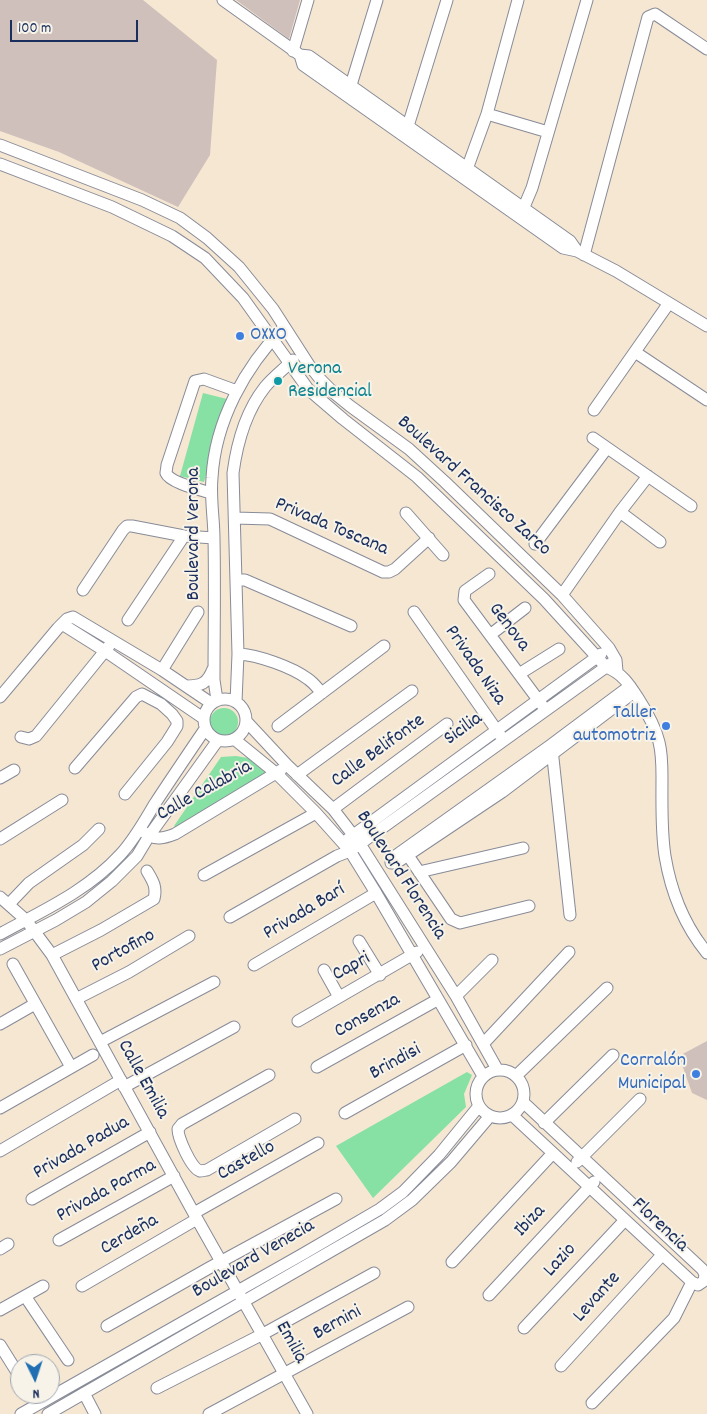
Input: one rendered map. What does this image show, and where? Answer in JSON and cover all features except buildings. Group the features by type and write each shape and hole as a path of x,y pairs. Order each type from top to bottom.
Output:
{"street":[{"path":"223,0 297,53 309,56 351,85 405,130 521,213 570,240 580,253 707,326"},
{"path":"308,0 297,53 303,65 467,169 521,213"},
{"path":"351,85 377,0"},
{"path":"405,130 447,0"},
{"path":"467,169 487,114 518,0"},
{"path":"521,213 532,188 587,0"},
{"path":"580,253 648,17 655,14 707,49"},
{"path":"487,114 548,132"},
{"name":"Boulevard Francisco Zarco","path":"0,145 142,200 180,218 207,238 239,267 284,327 309,365 334,393 410,449 562,595 609,648 617,666 649,716 659,742 663,833 671,885 688,928 707,953"},
{"name":"Boulevard Francisco Zarco","path":"0,164 112,207 172,236 206,258 243,298 271,340 308,389 324,404 417,477 544,599 606,667"},
{"path":"594,410 669,303"},
{"name":"Boulevard Verona","path":"214,702 213,460 217,443 236,391 271,340 284,327"},
{"name":"Boulevard Verona","path":"236,702 238,654 233,473 237,446 243,426 265,387 301,352"},
{"path":"635,352 707,400"},
{"path":"212,493 170,478 166,473 167,465 195,381 204,379 236,391"},
{"path":"593,438 691,506"},
{"path":"535,544 607,448"},
{"path":"562,595 620,512 648,476"},
{"path":"620,512 660,542"},
{"name":"Privada Toscana","path":"406,513 443,555"},
{"name":"Privada Toscana","path":"235,518 270,519 383,572 395,569 429,538"},
{"path":"82,590 127,526 184,536 214,538"},
{"path":"128,620 184,536"},
{"name":"Genova","path":"488,574 467,589 463,594 463,598 546,710"},
{"path":"237,580 246,580 351,626"},
{"path":"490,635 524,608"},
{"path":"162,670 198,612"},
{"name":"Privada Niza","path":"414,612 504,741"},
{"path":"0,697 62,624 68,618 73,617 214,702"},
{"path":"0,949 36,932 78,906 112,882 137,856 144,832 204,723 207,708 214,702 223,699 236,702 245,714 246,721 240,735 234,739 226,742 212,738 204,723 167,694 62,624"},
{"path":"21,737 29,739 36,736 112,640"},
{"path":"278,726 384,646"},
{"name":"Sicilia","path":"230,917 344,849 496,730 609,648"},
{"path":"519,674 559,649"},
{"path":"238,654 274,663 300,674 310,680 322,693"},
{"name":"Sicilia","path":"356,839 504,741 606,667 617,666"},
{"path":"186,686 203,684 209,678 214,668"},
{"path":"529,906 456,922 451,919 406,852 552,749 632,689"},
{"path":"297,775 412,691"},
{"path":"75,768 136,696 142,694 161,704 177,721 175,730 125,794"},
{"path":"161,704 167,694"},
{"name":"Boulevard Florencia","path":"246,721 287,765 333,809 356,839 456,996 497,1070"},
{"name":"Calle Belifonte","path":"333,809 447,724"},
{"name":"Boulevard Florencia","path":"234,739 277,774 316,812 344,849 376,893 483,1076"},
{"path":"0,934 51,908 91,881 144,832 218,740"},
{"path":"552,749 570,915"},
{"name":"Calle Calabria","path":"144,832 159,839 175,834 277,774 287,765"},
{"path":"0,778 14,770"},
{"path":"0,838 62,800"},
{"path":"204,876 316,812"},
{"path":"4,901 83,845 99,829"},
{"path":"419,872 523,848"},
{"path":"52,955 154,899 156,892 154,883 147,871"},
{"name":"Privada Barí","path":"254,965 376,893"},
{"name":"Calle Emilia","path":"4,901 26,920 52,955 238,1291"},
{"name":"Portofino","path":"76,999 129,972 189,936"},
{"path":"359,941 380,974"},
{"name":"Capri","path":"298,1021 425,948"},
{"path":"483,1044 569,952"},
{"path":"456,996 492,960"},
{"path":"13,964 71,1067"},
{"path":"324,970 339,997"},
{"path":"100,1042 214,982"},
{"path":"517,1076 607,988"},
{"name":"Consenza","path":"317,1067 438,1000"},
{"path":"0,1024 35,1004"},
{"path":"0,1151 122,1084 234,1027"},
{"name":"Brindisi","path":"345,1113 466,1045"},
{"path":"0,1108 93,1055"},
{"path":"544,1123 613,1055"},
{"path":"497,1070 505,1070 517,1076 525,1094 519,1110 504,1118 490,1116 479,1106 476,1090 483,1076 497,1070"},
{"path":"269,1076 182,1124 178,1129 178,1137 184,1150 198,1170 207,1170 295,1120"},
{"path":"570,1169 640,1099"},
{"name":"Florencia","path":"512,1115 692,1282 698,1284 704,1281 705,1274 702,1269 600,1176 523,1102"},
{"name":"Boulevard Venecia","path":"21,1414 356,1224 403,1192 439,1155 479,1106"},
{"name":"Boulevard Venecia","path":"48,1414 361,1235 399,1210 451,1162 490,1116"},
{"name":"Privada Padua","path":"32,1199 150,1132"},
{"name":"Castello","path":"196,1216 318,1144"},
{"path":"166,1160 184,1150"},
{"path":"452,1262 553,1153"},
{"name":"Privada Parma","path":"59,1240 174,1176"},
{"name":"Ibiza","path":"489,1295 600,1176"},
{"path":"107,1326 221,1261 336,1199"},
{"name":"Cerdeña","path":"82,1286 196,1216"},
{"name":"Lazio","path":"524,1328 625,1220"},
{"name":"Levante","path":"560,1366 662,1255"},
{"path":"157,1388 263,1334 374,1273"},
{"path":"592,1403 674,1318 692,1282"},
{"path":"0,1310 43,1286"},
{"name":"Emilia","path":"238,1291 307,1414"},
{"path":"25,1296 68,1360"},
{"name":"Bernini","path":"209,1414 408,1307"},
{"path":"0,1345 10,1361"},
{"path":"84,1393 95,1414"}],"shaded area":[{"path":"0,0 143,0 217,60 210,155 178,207 59,152 0,131"},
{"path":"236,0 300,0 289,39"},
{"name":"Corralón Municipal","path":"707,1041 707,1100 692,1093 679,1056"}],"green space":[{"path":"203,393 227,399 204,482 180,476"},
{"path":"224,708 234,712 238,722 234,732 224,736 214,732 210,722 214,712"},
{"path":"236,756 248,758 269,776 179,831 174,826 221,757"},
{"path":"467,1072 472,1075 464,1094 466,1107 373,1198 336,1146"}],"place":[{"name":"OXXO","path":"240,336"},
{"name":"Verona Residencial","path":"278,381"},
{"name":"Taller automotriz","path":"666,726"},
{"name":"Corralón Municipal","path":"696,1074"}]}
